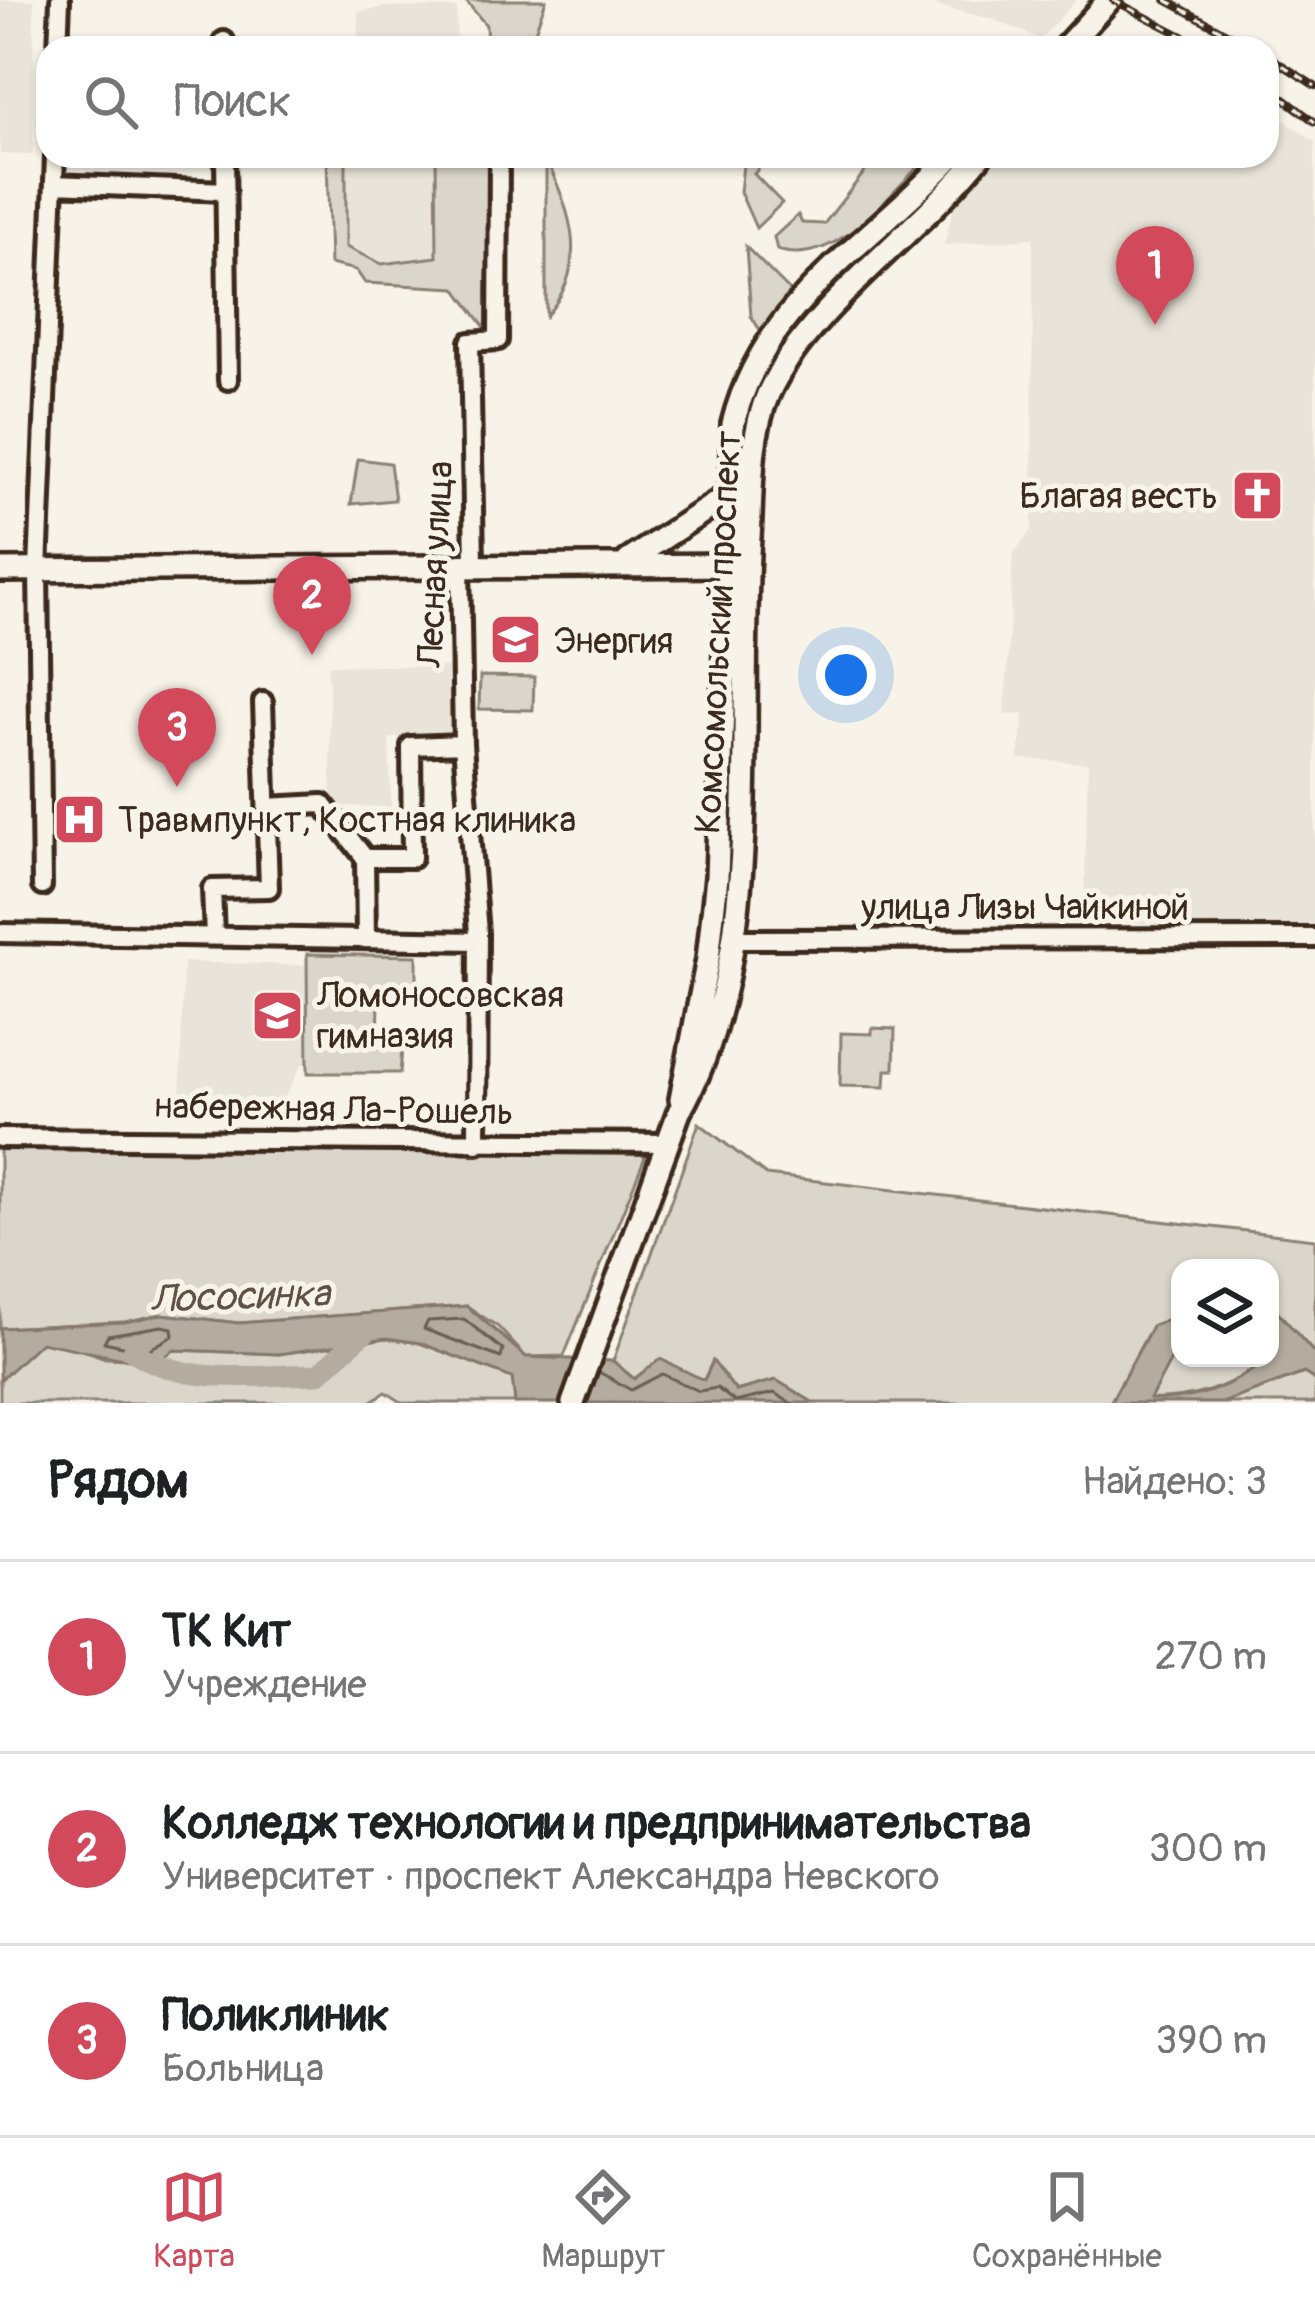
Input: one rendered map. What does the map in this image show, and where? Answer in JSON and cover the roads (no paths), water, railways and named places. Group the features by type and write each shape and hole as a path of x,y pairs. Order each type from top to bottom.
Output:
{"main road":[{"path":"1076,36 1109,0"},
{"name":"Комсомольский проспект","path":"707,1015 735,939 733,424 751,365 802,296 939,168"},
{"name":"Комсомольский проспект","path":"573,1403 680,1112 700,1075 737,565 757,434 770,390 797,348 969,168"},
{"path":"628,562 730,494"},
{"path":"0,570 467,563 737,565"}],"street":[{"path":"58,36 60,0"},
{"path":"42,886 38,570 55,168"},
{"path":"225,168 228,380"},
{"name":"Лесная улица","path":"477,1144 478,940 463,744 470,342 498,340 500,168"},
{"path":"54,184 226,191"},
{"path":"214,936 212,889 269,888 263,702"},
{"path":"365,858 412,858 411,746 463,744"},
{"path":"267,807 323,804 365,858 366,939"},
{"path":"0,933 478,940"},
{"name":"улица Лизы Чайкиной","path":"735,939 1315,938"},
{"name":"набережная Ла-Рошель","path":"0,1138 668,1143"}],"water":[{"path":"467,1306 526,1357 613,1361 634,1379 660,1359 704,1380 713,1361 736,1391 776,1380 814,1403 515,1403 512,1378 420,1343 386,1338 279,1354 174,1350 153,1365 41,1342 0,1380 0,1328 125,1322 162,1314 239,1323"},
{"path":"1279,1313 1315,1354 1315,1380 1304,1373 1222,1403 1110,1403 1153,1325 1171,1318 1171,1360 1150,1399 1195,1396 1256,1367 1279,1367"}],"waterway":[{"name":"Лососинка","path":"133,1351 175,1370 198,1374 318,1374 372,1326"}],"railway":[{"path":"1113,0 1183,36"},
{"path":"1166,0 1232,36"},
{"path":"1279,63 1315,86"},
{"path":"1279,95 1315,122"}],"place":[{"name":"ТК Кит","path":"1155,325"},
{"name":"Благая весть","path":"1257,495"},
{"name":"Энергия","path":"515,640"},
{"name":"Колледж технологии и предпринимательства","path":"312,655"},
{"name":"Поликлиник","path":"177,787"},
{"name":"Травмпункт, Костная клиника","path":"79,819"},
{"name":"Ломоносовская гимназия","path":"278,1015"}]}
